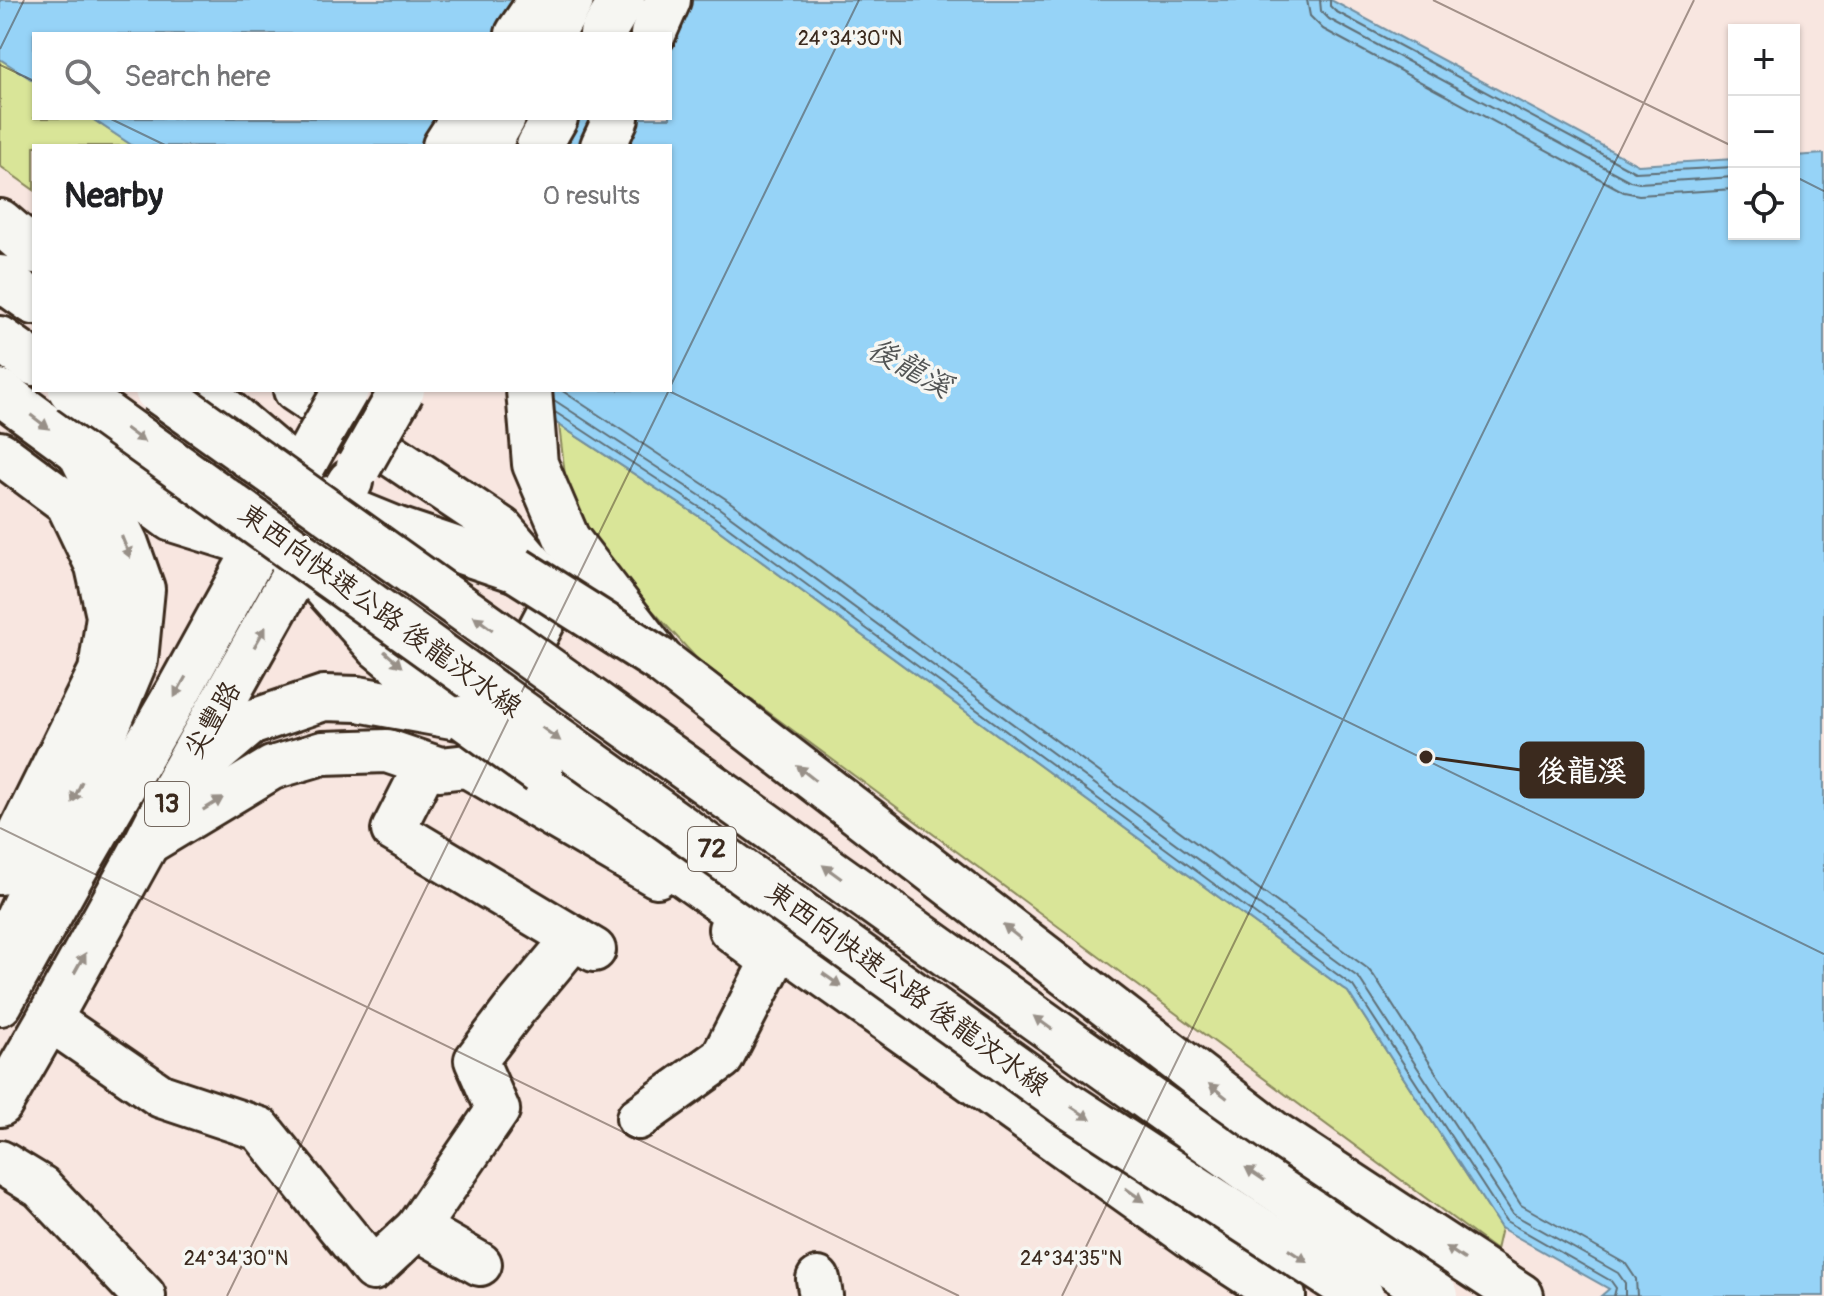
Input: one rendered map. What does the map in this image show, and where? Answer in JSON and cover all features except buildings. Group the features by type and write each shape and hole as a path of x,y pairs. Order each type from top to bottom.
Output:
{"main road":[{"path":"519,32 541,0"},
{"path":"553,32 571,0"},
{"path":"603,32 622,0"},
{"path":"654,32 668,0"},
{"path":"446,144 462,120"},
{"path":"488,144 502,120"},
{"path":"540,144 554,120"},
{"path":"604,144 615,120"},
{"path":"0,191 32,211"},
{"path":"0,222 32,251"},
{"path":"0,278 32,301"},
{"path":"0,339 32,362"},
{"path":"0,392 172,519 233,538 262,539 302,561 379,647 465,718 1203,1244 1283,1296"},
{"name":"東西向快速公路 後龍汶水線","path":"74,392 1068,1105 1361,1296"},
{"name":"東西向快速公路 後龍汶水線","path":"160,392 1250,1171 1436,1296"},
{"path":"204,392 308,456 336,505 395,529 517,570 661,661 1274,1134 1521,1296"},
{"name":"13","path":"308,456 345,392"},
{"name":"13","path":"336,505 401,392"},
{"path":"529,392 535,464 567,539 661,661"},
{"path":"0,970 12,931 102,739 135,660 142,589 126,544 81,452"},
{"name":"尖豐路","path":"0,1003 308,456"},
{"name":"尖豐路","path":"0,1104 175,787 336,505"},
{"path":"175,787 250,723 324,698 358,699 465,718"}],"lane":[{"path":"0,240 32,252"},
{"path":"298,392 502,529 558,594 467,766"},
{"path":"0,453 67,503 97,566 108,616 100,671 0,873"},
{"path":"146,844 272,768 323,753 387,751 440,769 467,766 657,876 772,961 722,1058 638,1118"},
{"path":"49,1019 161,1096 260,1129 377,1283 498,1110 476,1060 514,1010 584,944 393,830 426,765"},
{"path":"0,1162 41,1187 144,1296"},
{"path":"417,1228 480,1264"}],"green space":[{"path":"0,59 32,80 32,120 94,120 130,144 32,144 32,189 0,166"},
{"path":"559,425 709,523 1348,992 1501,1228 1496,1250 699,661 631,587 568,500"}],"water":[{"name":"後龍溪","path":"0,0 1331,0 1638,165 1728,159 1728,240 1800,240 1800,156 1824,154 1824,1296 1601,1296 1609,1289 1501,1228 1348,992 709,523 509,392 672,392 672,144 130,144 94,120 672,120 672,32 32,32 32,80 0,59"}],"place":[{"name":"後龍溪","path":"1426,757"}]}
